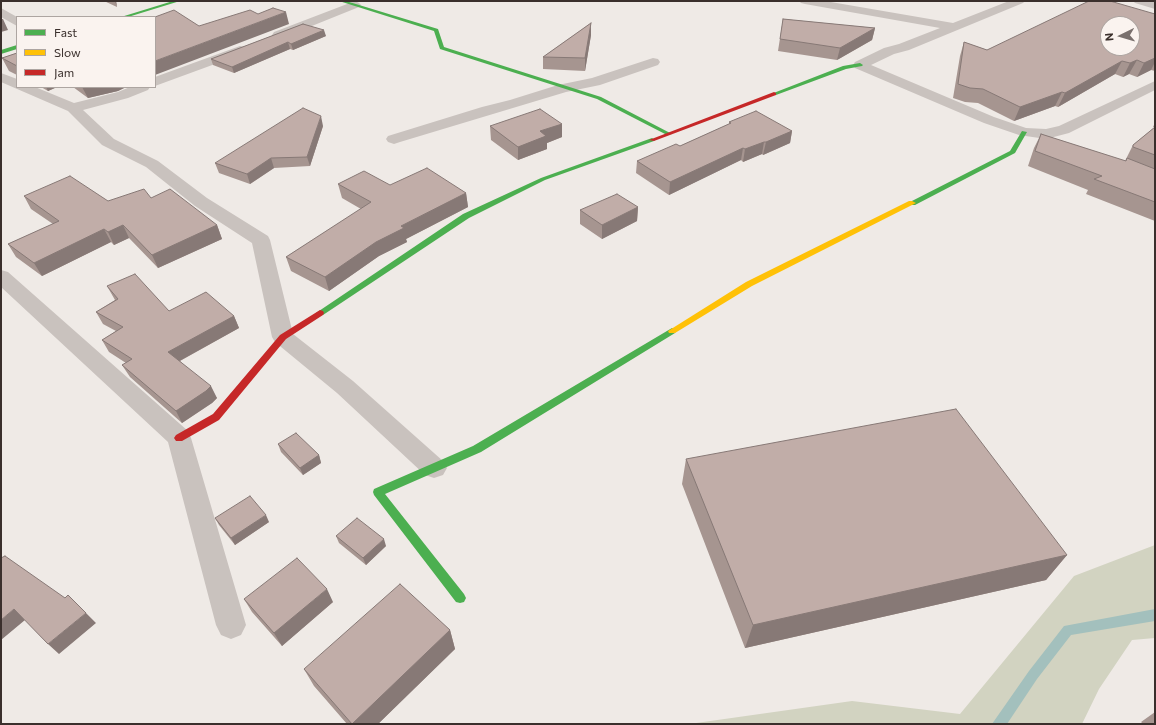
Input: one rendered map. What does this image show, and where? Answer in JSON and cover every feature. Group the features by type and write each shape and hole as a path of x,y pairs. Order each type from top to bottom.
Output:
{"street":[{"path":"126,16 178,1"},
{"path":"341,1 436,30 442,48 563,88 599,98 669,134"},
{"path":"805,1 954,27"},
{"path":"179,438 216,417 283,337 466,216 543,179 669,134 845,66 860,65 890,51 904,47 1019,1"},
{"path":"1139,1 1155,5"},
{"path":"264,41 355,5"},
{"path":"1,12 16,21"},
{"path":"156,82 249,46"},
{"path":"1,52 16,48"},
{"path":"394,139 563,88 595,82 653,62"},
{"path":"860,65 989,120 1024,132 1046,134 1064,130 1155,85"},
{"path":"1,77 16,84"},
{"path":"25,88 73,108 108,142 152,164 201,202 261,240 283,337 345,387 434,468"},
{"path":"73,108 123,95 140,88"},
{"path":"1137,94 1155,100"},
{"path":"460,598 378,492 477,449 749,284 1013,152 1024,132"},
{"path":"1046,134 1069,146"},
{"path":"1,276 179,438 231,625"}],"green space":[{"path":"1155,545 1155,638 1132,640 1099,689 1082,724 689,724 852,701 960,714 1074,576"}],"building":[{"path":"1089,1 1110,1 1155,14 1155,58 1144,63 1137,60 1130,63 1122,61 1065,93 1062,92 1020,107 983,89 970,88 958,84 964,42 987,50"},
{"path":"273,8 286,12 156,61 156,17 174,10 199,26 250,10 258,14"},
{"path":"783,19 875,28 840,48 780,39"},
{"path":"591,23 585,58 543,57"},
{"path":"303,24 324,30 291,44 288,42 232,67 211,59"},
{"path":"16,53 16,65 2,58"},
{"path":"303,108 321,116 307,157 271,158 247,174 215,163"},
{"path":"540,109 562,124 540,131 546,136 518,147 490,126"},
{"path":"756,111 792,131 766,142 745,149 743,148 670,182 637,161 676,144 680,146 731,123 729,122"},
{"path":"1155,127 1155,155 1133,147 1133,145"},
{"path":"1041,134 1126,161 1127,158 1155,169 1155,202 1094,179 1102,176 1035,151"},
{"path":"427,168 466,193 401,226 404,228 376,242 325,277 286,257 371,202 338,184 364,171 390,185"},
{"path":"70,176 108,201 144,189 151,198 170,189 217,225 152,255 123,225 108,232 104,229 34,263 8,244 59,221 24,196"},
{"path":"617,194 638,207 602,225 580,210"},
{"path":"135,274 169,311 206,292 234,316 168,352 211,386 176,411 122,365 132,359 102,340 123,327 96,312 118,299 107,286"},
{"path":"956,409 1067,555 753,625 686,459"},
{"path":"296,433 319,455 300,468 278,444"},
{"path":"250,496 266,515 231,538 215,518"},
{"path":"357,518 384,539 363,558 336,536"},
{"path":"5,556 65,598 68,595 86,613 48,644 14,609 1,620 1,558"},
{"path":"297,558 327,589 274,633 244,599"},
{"path":"400,584 450,630 352,724 304,669"}],"waterway":[{"path":"999,724 1033,675 1068,630 1155,615"}],"traffic: fast":[{"path":"126,16 178,1"},
{"path":"341,1 436,30 442,48 599,98 669,134"},
{"path":"1,52 16,47"},
{"path":"774,94 845,67 860,65"},
{"path":"912,203 1013,152 1024,132"},
{"path":"320,313 466,216 543,179 652,140"},
{"path":"460,598 378,492 477,449 672,331"}],"traffic: slow":[{"path":"672,331 749,284 912,203"}],"traffic: jam":[{"path":"652,140 774,94"},
{"path":"179,438 216,417 283,337 320,313"}]}
